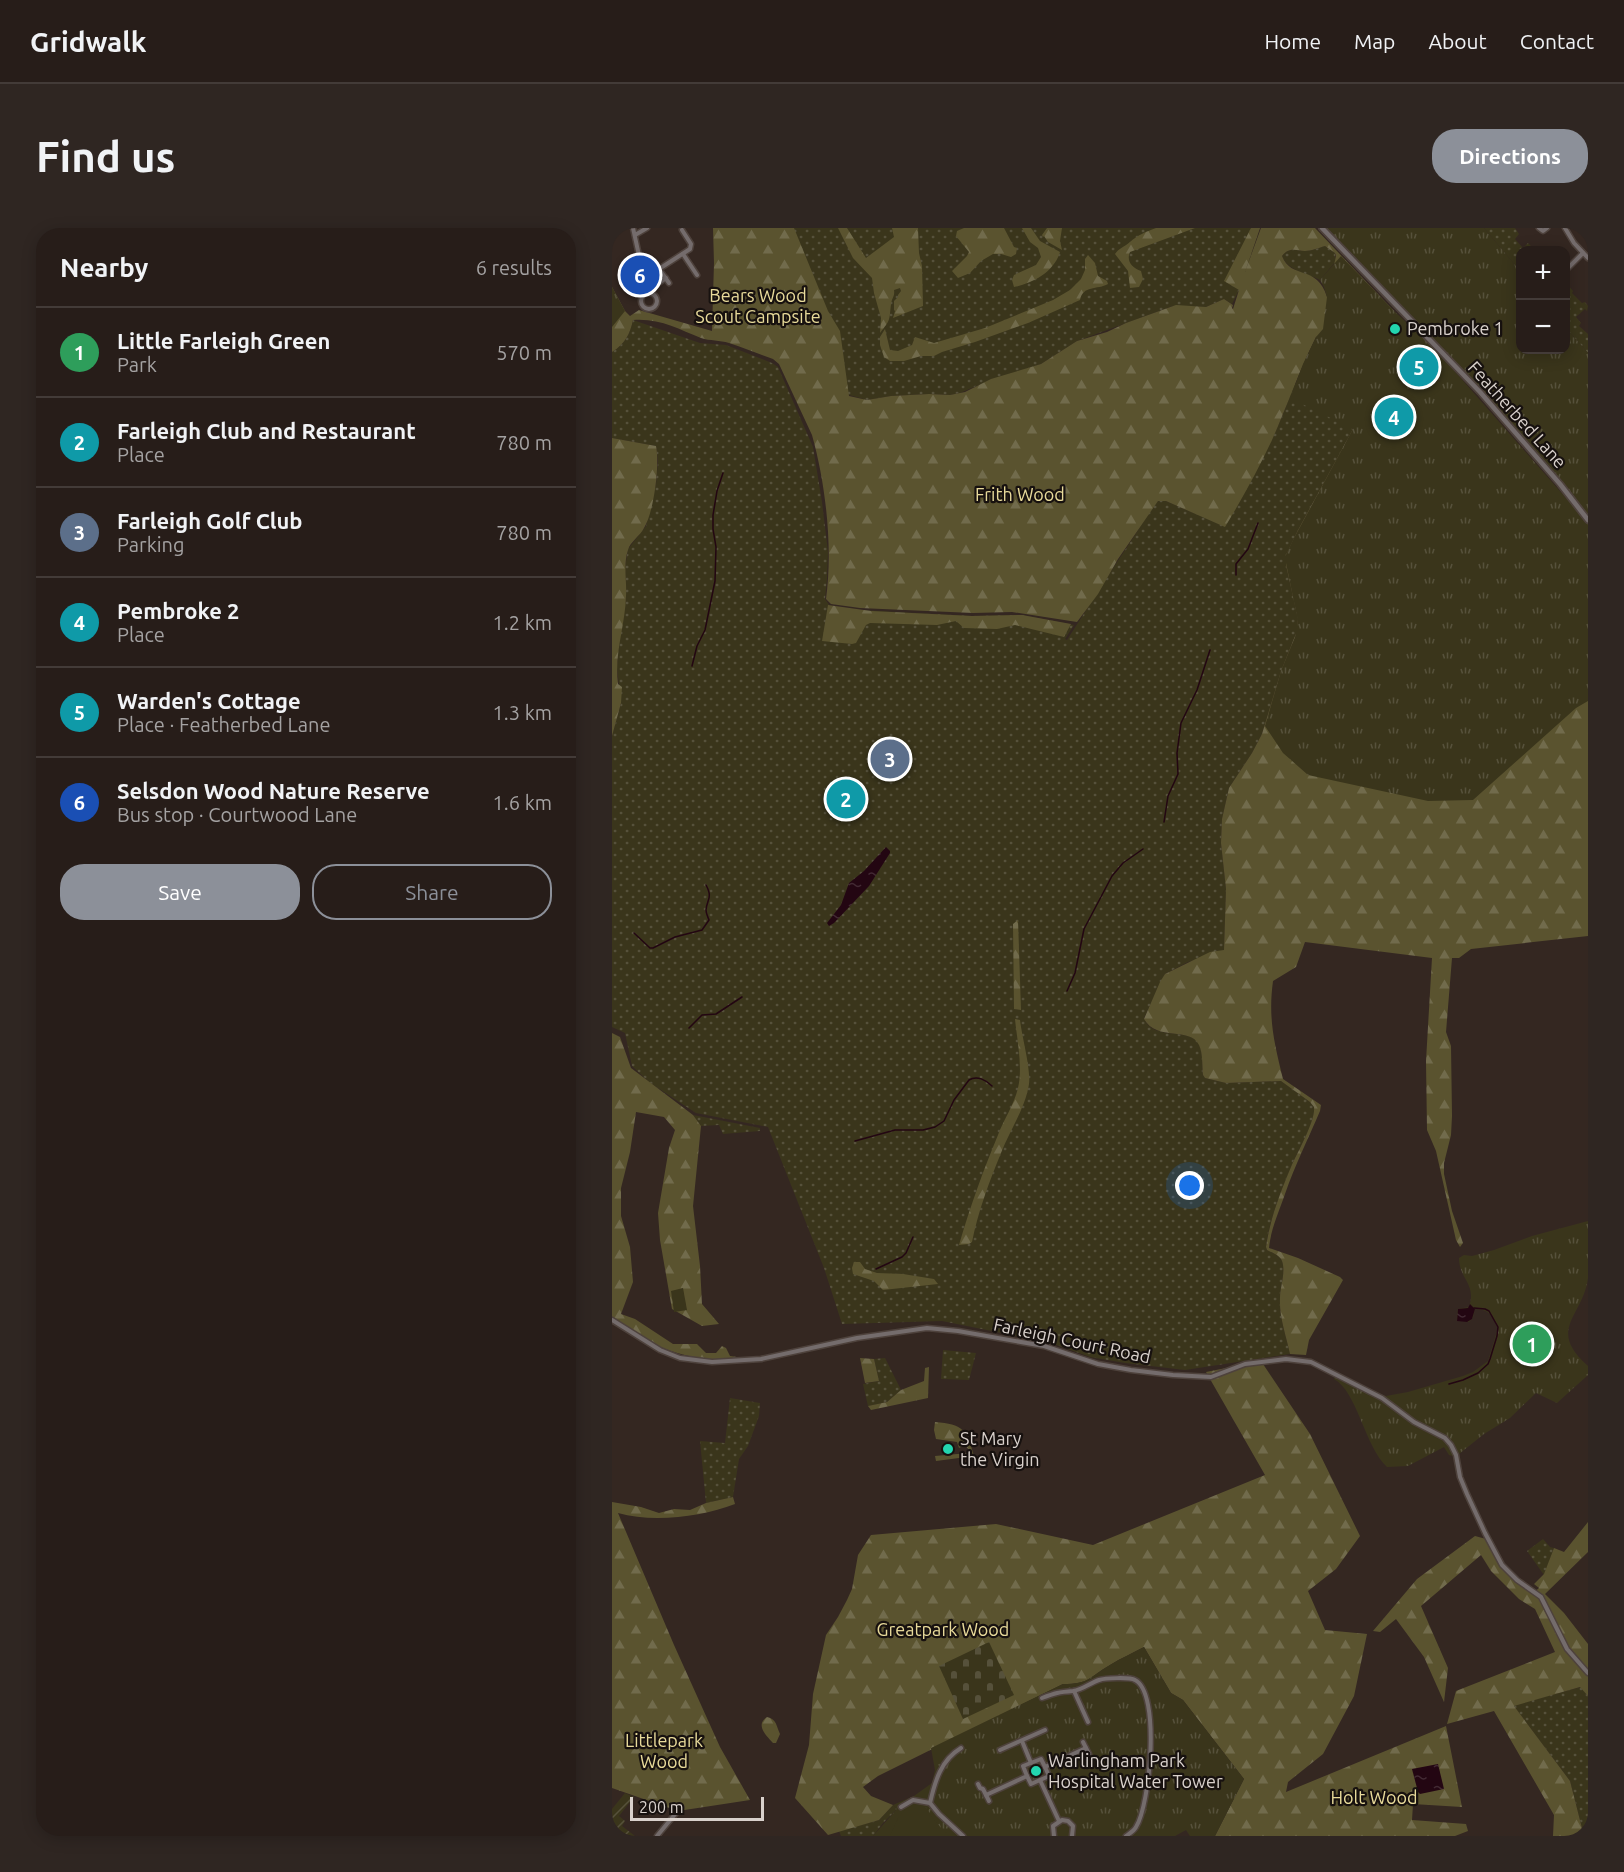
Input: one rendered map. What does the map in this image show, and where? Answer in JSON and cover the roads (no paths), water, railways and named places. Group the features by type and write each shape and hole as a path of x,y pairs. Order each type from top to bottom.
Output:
{"street":[{"path":"633,228 647,292"},
{"path":"634,235 647,228"},
{"name":"Featherbed Lane","path":"1322,228 1480,392 1560,484 1588,520"},
{"path":"1539,228 1543,231 1547,228"},
{"path":"1565,228 1574,243 1588,258"},
{"path":"643,272 659,269 690,249 691,244 682,230"},
{"path":"1570,266 1583,253"},
{"path":"683,254 697,275"},
{"path":"659,269 669,283"},
{"path":"656,285 666,278"},
{"path":"647,292 655,294 657,300 655,307 649,309 643,307 640,301 642,295 647,292"},
{"name":"Farleigh Court Road","path":"612,1320 660,1350 680,1358 712,1362 760,1359 867,1336 927,1328 1044,1346 1098,1364 1173,1375 1210,1377 1245,1364 1271,1360 1311,1362 1382,1398 1414,1422 1445,1438 1451,1444 1456,1455 1460,1477 1479,1522 1502,1565 1517,1580 1541,1597 1567,1649 1588,1673"},
{"path":"1042,1698 1060,1691 1074,1691 1100,1679 1136,1680 1145,1690 1151,1731 1147,1786 1140,1817 1136,1826 1126,1836"},
{"path":"1074,1691 1088,1722"},
{"path":"1000,1750 1045,1730"},
{"path":"1022,1741 1031,1763"},
{"path":"1083,1742 1089,1755"},
{"path":"930,1803 936,1777 941,1768 947,1758 961,1748"},
{"path":"1045,1767 1086,1748"},
{"path":"1041,1759 1049,1776 1031,1784 1023,1767 1031,1763 1041,1759"},
{"path":"986,1795 1027,1776"},
{"path":"1040,1780 1059,1821"},
{"path":"978,1784 989,1801"},
{"path":"901,1807 913,1800 930,1803 963,1836"},
{"path":"657,1836 681,1808"},
{"path":"1054,1836 1053,1826 1065,1820 1071,1824 1072,1836"}],"water":[{"path":"886,847 890,853 869,886 829,926 827,923 841,905 849,883 864,871"},
{"path":"1470,1304 1475,1309 1472,1319 1467,1322 1457,1321 1458,1309 1468,1308"},
{"path":"1438,1764 1444,1789 1420,1794 1412,1769"}],"waterway":[{"path":"692,666 697,646 705,630 715,581 716,547 713,515 723,473"},
{"path":"1236,575 1236,564 1248,549 1258,523"},
{"path":"1164,822 1168,796 1178,774 1177,753 1181,723 1197,690 1210,650"},
{"path":"1067,991 1075,973 1084,929 1112,876 1123,863 1143,849"},
{"path":"634,933 650,948 653,948 675,937 702,930 709,920 706,910 709,893 706,885"},
{"path":"689,1028 702,1015 716,1014 742,997"},
{"path":"855,1141 895,1130 923,1130 935,1127 944,1121 954,1100 969,1080 981,1079 992,1086"},
{"path":"876,1269 902,1257 913,1237"},
{"path":"1449,1384 1478,1373 1490,1359 1498,1327 1489,1311 1474,1308"}],"place":[{"name":"Selsdon Wood Nature Reserve","path":"640,275"},
{"name":"Pembroke 1","path":"1395,329"},
{"name":"Warden's Cottage","path":"1419,367"},
{"name":"Pembroke 2","path":"1394,417"},
{"name":"Farleigh Golf Club","path":"890,759"},
{"name":"Farleigh Club and Restaurant","path":"846,799"},
{"name":"Little Farleigh Green","path":"1532,1344"},
{"name":"St Mary the Virgin","path":"948,1449"},
{"name":"Warlingham Park Hospital Water Tower","path":"1036,1771"}],"park label":[{"name":"Bears Wood Scout Campsite","path":"758,306"},
{"name":"Frith Wood","path":"1020,495"},
{"name":"Greatpark Wood","path":"943,1630"},
{"name":"Littlepark Wood","path":"664,1751"},
{"name":"Holt Wood","path":"1374,1798"}]}
